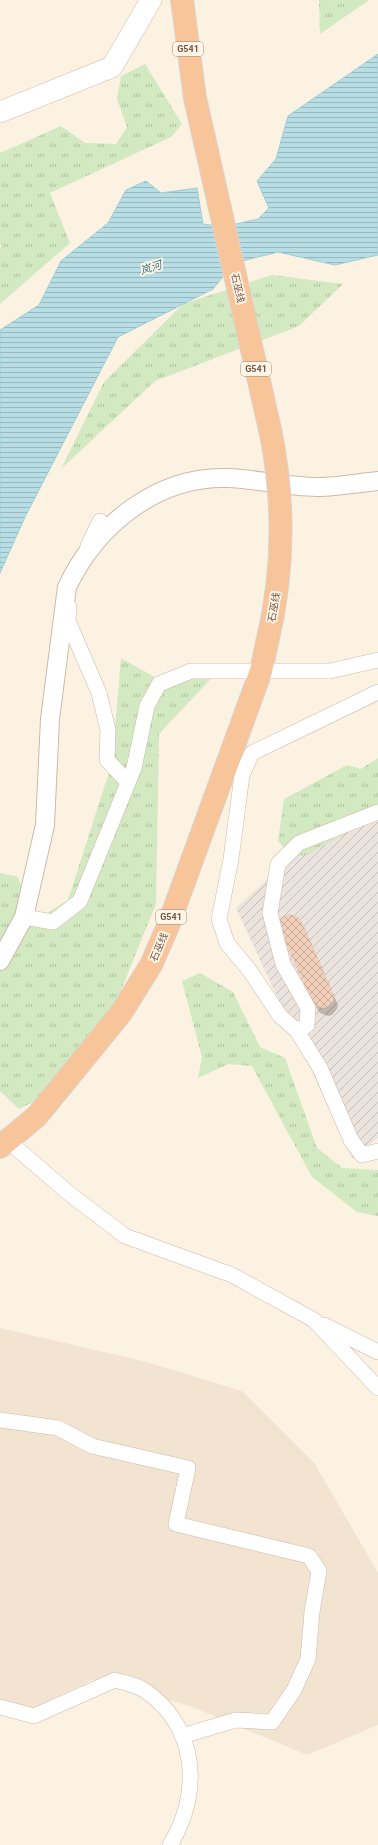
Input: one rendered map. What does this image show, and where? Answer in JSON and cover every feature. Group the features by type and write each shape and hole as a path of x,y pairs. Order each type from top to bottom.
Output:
{"highway":[{"name":"石巫线","path":"4,1144 37,1116 118,1018 145,977 168,926 261,671 273,619 282,543 280,488 270,434 194,98 182,0"}],"main road":[{"path":"0,112 112,67 151,0"}],"street":[{"path":"0,961 24,918 46,825 50,719 67,587 75,571 94,543 119,518 135,506 152,496 188,483 226,478 317,487 378,481"},
{"path":"100,521 71,579 68,621 99,693 108,730 107,760 127,781"},
{"path":"24,918 54,922 80,901 127,781 134,768 147,706 159,684 191,671 330,671 378,660"},
{"path":"378,692 252,753 242,776 231,860 219,919 227,944 250,971 280,1016 297,1031 320,1068 350,1140 362,1156 378,1151"},
{"path":"297,1031 307,1025 308,1008 283,964 270,913 278,864 299,843 378,812"},
{"path":"4,1144 125,1236 232,1275 314,1320 378,1352"},
{"path":"314,1320 378,1388"},
{"path":"0,1420 58,1428 92,1446 188,1468 176,1524 309,1556 319,1572 312,1612 308,1659 294,1690 272,1722 236,1720 182,1736"},
{"path":"0,1707 34,1716 115,1680 142,1689 152,1696 170,1714 182,1736 190,1764 190,1792 188,1806 176,1836 170,1845"}],"shaded area":[{"path":"378,812 378,1138 352,1158 236,908 308,842"},
{"path":"0,1328 143,1361 242,1391 315,1464 378,1573 378,1725 307,1755 190,1706 94,1679 24,1713 0,1709"}],"green space":[{"path":"319,0 369,0 320,34"},
{"path":"145,64 182,124 171,137 50,193 70,243 0,304 0,248 3,245 0,245 0,153 61,126 85,143 116,144 127,127 117,99 121,76"},
{"path":"272,275 343,284 299,326 155,381 61,469 104,382 183,304"},
{"path":"121,658 165,683 222,667 159,734 156,904 117,1000 59,1089 19,1109 0,1091 0,873 18,877 34,921 68,900 112,763"},
{"path":"378,758 378,815 307,855 291,856 278,841 284,799 347,765 361,769"},
{"path":"200,973 233,992 260,1047 285,1058 317,1148 342,1168 378,1170 378,1216 357,1212 312,1177 252,1066 228,1064 198,1078 202,1057 182,981"}],"water":[{"name":"岚河","path":"378,54 378,255 335,265 278,252 234,263 213,289 118,337 25,517 0,573 0,330 39,305 61,261 108,223 126,190 146,181 161,193 197,188 203,224 223,227 258,219 269,208 257,181 276,159 288,116"}],"building":[{"path":"289,914 298,917 301,920 334,996 333,1001 327,1007 323,1008 314,1006 280,931 279,922 281,918"}]}
